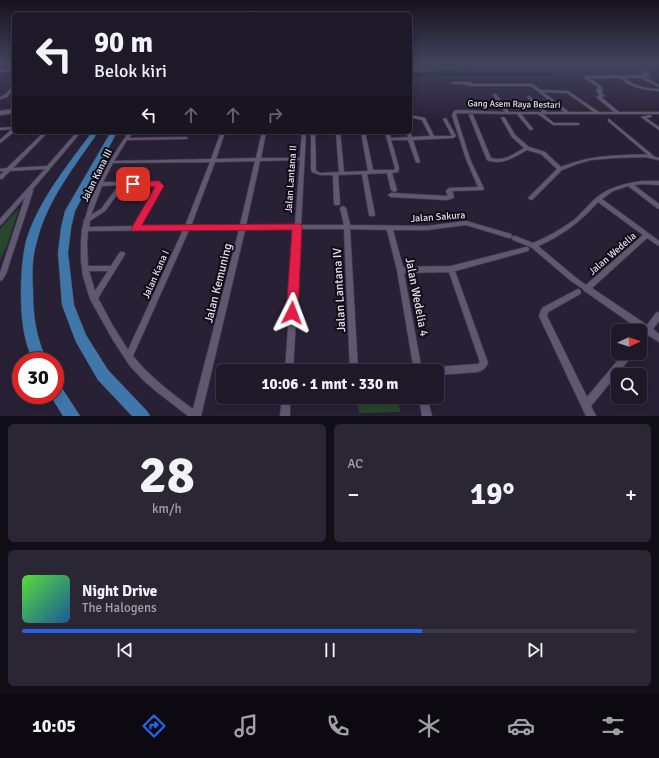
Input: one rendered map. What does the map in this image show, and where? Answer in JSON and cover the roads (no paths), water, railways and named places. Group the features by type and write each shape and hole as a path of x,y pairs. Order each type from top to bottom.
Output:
{"main road":[{"path":"36,352 31,339 27,322 27,272 34,234 47,204 94,134"},
{"path":"113,134 76,197 69,217 63,252 68,305 81,338 103,375 142,416"},
{"path":"63,404 72,416"}],"street":[{"path":"593,82 600,87 599,88 601,90 598,90 600,91 598,92 603,96 598,97 618,113"},
{"path":"630,82 643,89 659,90"},
{"path":"454,83 474,83"},
{"path":"466,83 470,85 534,86 568,113"},
{"path":"0,98 6,96 12,89"},
{"path":"540,91 568,92 598,113"},
{"path":"495,95 508,113"},
{"path":"529,97 546,113"},
{"name":"Gang Asem Raya Bestari","path":"391,195 447,198 451,197 449,191 451,189 481,189 468,159 454,115 455,112 659,113"},
{"path":"0,114 12,113"},
{"path":"518,113 531,129"},
{"path":"539,113 553,124 578,124"},
{"path":"471,115 489,159 497,162 503,161 527,148"},
{"path":"412,116 424,119 433,138"},
{"path":"659,116 643,117 659,129"},
{"path":"503,118 514,136 527,148 543,153 560,169"},
{"path":"389,138 453,137 454,136 445,119"},
{"path":"609,120 658,160"},
{"path":"0,129 12,129"},
{"path":"0,142 12,131"},
{"path":"0,178 44,134"},
{"path":"0,223 77,134"},
{"name":"Jalan Kana III","path":"130,134 100,184 86,221 85,269 94,299 117,343 154,385 196,416"},
{"path":"163,138 166,134"},
{"path":"126,139 184,138 184,134"},
{"name":"Jalan Kana I","path":"129,357 187,228 214,160 222,134"},
{"name":"Jalan Kemuning","path":"196,416 243,227 263,134"},
{"name":"Jalan Lantana II","path":"289,364 304,134"},
{"path":"314,134 313,170 314,172 320,174 389,172 396,170 397,168 388,134"},
{"path":"338,134 342,173"},
{"path":"363,134 371,172"},
{"path":"409,134 418,162"},
{"path":"532,198 560,169 583,161 602,158 636,156 658,160"},
{"path":"112,162 302,158"},
{"path":"0,170 47,167"},
{"path":"364,172 372,215"},
{"path":"389,172 394,190"},
{"name":"Jalan Lantana IV","path":"335,173 340,206 346,227 354,364"},
{"path":"100,184 156,183 159,186 136,229"},
{"path":"400,270 451,269 530,247 556,235 581,217 598,199 613,189 642,183 659,183"},
{"name":"Jalan Kana III","path":"86,221 103,210 122,184"},
{"path":"630,185 659,207"},
{"path":"1,275 30,189"},
{"name":"Jalan Wedelia","path":"591,416 543,316 545,310 582,290 647,235 598,199"},
{"name":"Jalan Sakura","path":"85,229 243,227 427,228 470,223 509,236"},
{"name":"Jalan Wedelia 4","path":"390,228 400,270 417,364"},
{"path":"647,235 659,244"},
{"path":"515,238 530,247 582,290 629,324"},
{"path":"94,299 122,254"},
{"path":"85,269 114,268"},
{"path":"444,370 478,368 484,363 451,269"},
{"path":"647,331 659,316"},
{"path":"647,336 659,338"},
{"path":"586,405 623,360"},
{"path":"285,416 286,404"},
{"path":"424,404 427,416"}]}
